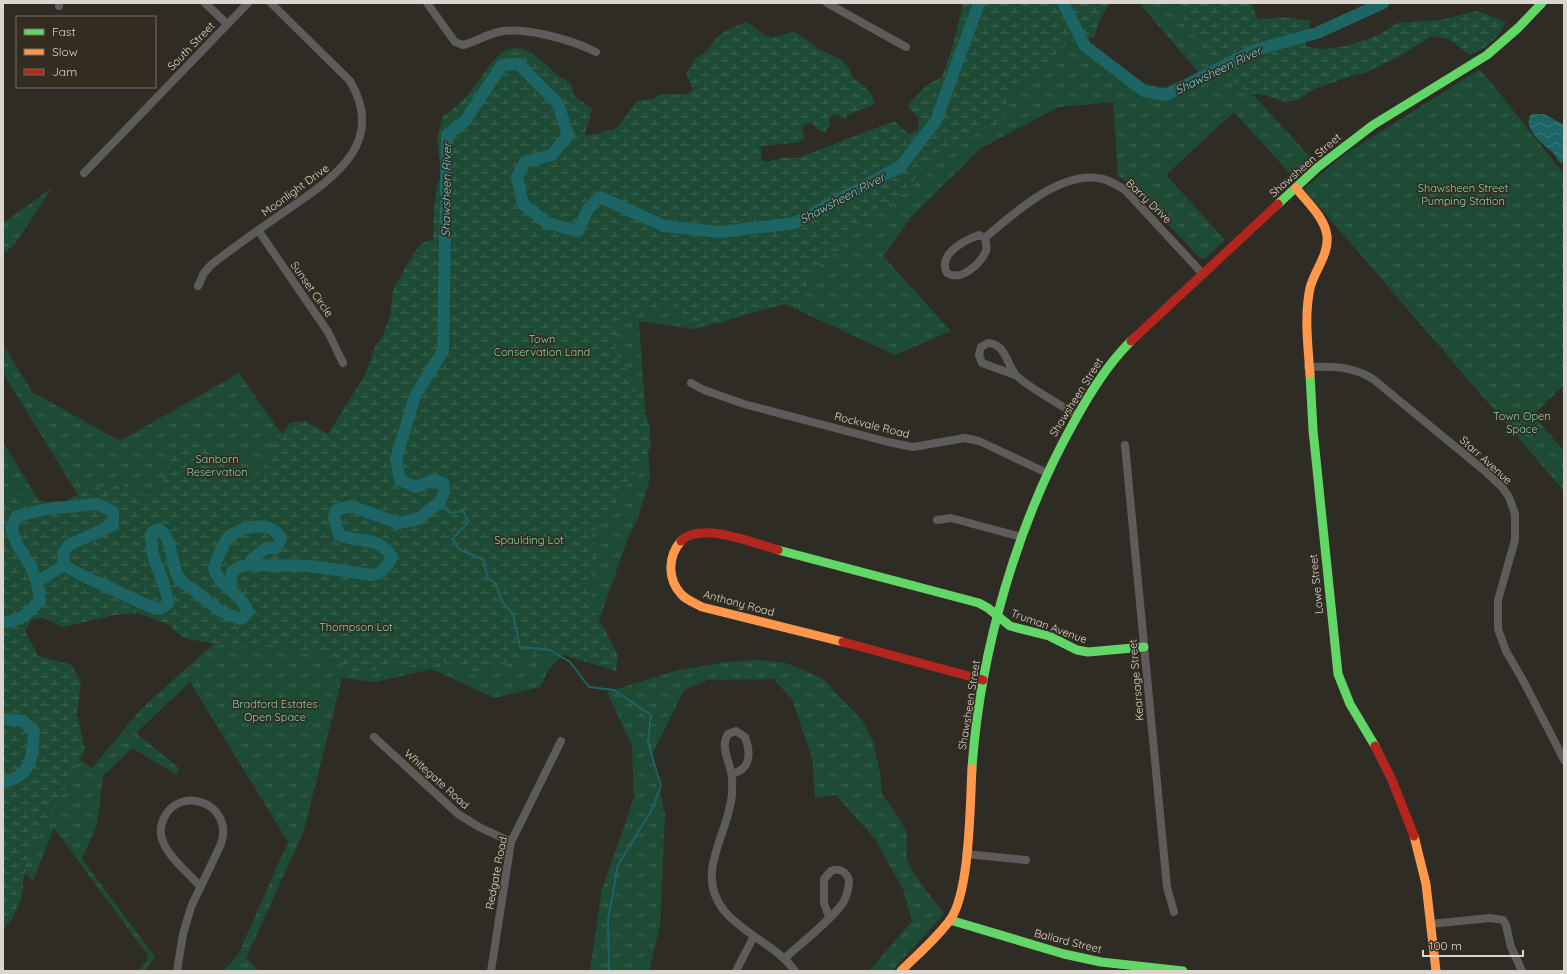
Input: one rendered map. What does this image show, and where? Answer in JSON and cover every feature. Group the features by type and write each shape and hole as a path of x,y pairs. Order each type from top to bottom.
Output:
{"street":[{"path":"205,3 227,24"},
{"name":"South Street","path":"84,173 248,3"},
{"name":"Moonlight Drive","path":"198,286 204,273 211,265 337,174 355,149 360,136 360,102 348,77 271,3"},
{"path":"427,3 455,42 463,45 493,34 508,31 555,37 582,45 596,52"},
{"path":"827,3 906,47"},
{"name":"Shawsheen Street","path":"901,971 950,920 959,902 966,854 970,781 983,680 998,614 1021,537 1047,473 1077,415 1115,357 1202,273 1327,159 1357,136 1487,55 1518,28 1542,3"},
{"name":"Barry Drive","path":"985,238 1007,218 1046,192 1065,183 1081,178 1102,179 1114,183 1125,190 1202,273"},
{"name":"Lowe Street","path":"1296,188 1323,223 1327,239 1325,251 1309,295 1306,319 1308,367 1324,554 1339,680 1347,700 1387,768 1413,833 1424,869 1436,971"},
{"name":"Sunset Circle","path":"258,230 328,332 343,363"},
{"path":"979,235 985,238 986,251 975,264 964,274 956,276 947,273 945,263 947,256 956,247 974,236 979,235"},
{"path":"1016,375 1000,347 996,344 988,343 981,348 979,355 982,363 1016,375 1077,415"},
{"name":"Starr Avenue","path":"1308,367 1347,368 1360,371 1373,378 1486,472 1506,492 1515,514 1516,536 1498,600 1498,630 1506,651 1525,684 1564,760"},
{"name":"Rockvale Road","path":"691,383 704,390 744,404 888,442 913,447 965,438 979,441 1047,473"},
{"name":"Kearsage Street","path":"1125,445 1167,887 1174,912"},
{"path":"937,520 951,518 1021,537"},
{"name":"Anthony Road","path":"983,680 870,649 702,607 681,594 671,575 671,566 682,540 692,534 707,531 715,532 978,603 987,606 998,614"},
{"name":"Truman Avenue","path":"998,614 1004,623 1010,626 1049,636 1082,651 1110,651 1144,647"},
{"path":"732,774 741,770 749,758 745,737 736,731 728,734 725,740 732,774 730,805 713,865 713,885 716,898 727,916 785,958 795,971"},
{"name":"Whitegate Road","path":"374,737 458,814 479,827 511,842"},
{"name":"Redgate Road","path":"491,971 511,842 561,741"},
{"path":"177,971 187,918 200,885 221,844 223,829 221,819 212,807 203,802 188,800 179,803 167,813 161,826 161,836 167,850 200,885"},
{"path":"966,854 1026,860"},
{"path":"785,958 829,917 844,901 849,885 847,875 838,870 828,872 824,879 824,903 829,917"},
{"path":"1430,924 1490,918 1503,920 1506,925 1511,947 1522,971"},
{"name":"Ballard Street","path":"950,920 1064,954 1101,962 1183,971"},
{"path":"736,971 754,936"}],"green space":[{"path":"963,3 1109,3 1099,22 1094,37 1068,43 1020,86 1008,93 1005,114 1000,123 983,129 973,138 965,140 927,167 896,198 872,211 861,225 840,239 844,250 826,259 813,274 803,292 792,299 770,303 720,323 714,323 704,316 699,325 687,324 676,299 617,322 615,351 627,371 649,423 651,447 621,496 591,535 597,558 589,584 592,606 618,655 616,671 560,654 509,662 478,675 439,661 357,673 323,654 272,645 232,647 183,638 169,625 138,613 115,615 63,627 43,618 31,620 25,631 38,656 72,665 81,683 77,715 85,749 34,846 26,865 21,900 12,919 3,929 3,498 14,493 47,502 65,501 92,488 122,484 140,496 160,492 169,463 185,439 202,444 219,466 240,482 252,478 267,464 270,449 290,423 305,421 328,434 366,373 375,347 383,335 390,316 393,290 413,254 422,243 433,240 434,210 437,186 441,176 437,138 443,116 462,101 496,58 505,51 513,48 529,52 571,84 575,96 592,109 585,134 589,136 617,128 637,101 653,99 661,94 687,94 693,90 686,73 696,58 706,52 717,37 728,29 747,22 768,37 778,36 794,31 821,50 840,59 850,69 852,77 869,91 875,104 852,113 845,118 834,114 829,118 830,125 825,132 818,130 812,123 805,124 801,128 804,134 804,140 794,143 761,146 761,159 764,162 782,158 801,157 894,121 909,134 918,129 919,118 907,106 927,85 942,77 954,42"},
{"path":"1139,3 1173,3 1224,63 1313,160 1294,178 1234,112 1166,175 1225,240 1206,258 1203,259 1199,257 1130,184 1118,176 1113,102 1059,107 981,148 913,215 883,256 951,331 895,355 785,304 694,329 639,321 650,478 638,518 628,538 601,615 549,669 540,687 494,698 432,669 375,682 342,678 304,831 246,958 259,971 223,971 238,955 288,842 190,682 136,733 179,768 177,775 132,748 103,776 97,825 82,859 155,957 144,971 138,971 149,957 54,828 33,881 23,871 32,728 92,768 142,708 230,629 83,503 3,373 3,344 32,392 120,441 239,373 289,445 339,535 564,129 783,215 1077,33 1087,51 1121,72 1128,79 1159,87 1165,87 1200,74"},
{"path":"1173,3 1253,3 1258,20 1282,17 1311,21 1305,46 1321,49 1347,46 1381,34 1397,23 1440,20 1477,11 1506,22 1491,43 1481,50 1469,55 1449,39 1432,36 1398,57 1365,73 1314,89 1298,100 1284,102 1268,96 1248,93 1238,86 1199,44"},
{"name":"Shawsheen Street Pumping Station","path":"1480,69 1564,174 1564,385 1533,415 1564,451 1564,491 1304,189 1344,155"},
{"path":"52,188 14,245 3,254 3,223"},
{"path":"3,442 44,509 3,622"},
{"path":"758,660 786,663 822,678 862,720 873,741 880,772 882,794 907,833 907,860 914,874 944,914 892,971 869,971 912,921 903,889 875,839 836,795 815,798 812,758 792,699 773,679 708,680 684,690 652,755 665,814 660,925 649,971 590,971 602,889 634,798 632,746 607,692 675,671 726,662"}],"water":[{"path":"1531,114 1544,114 1564,125 1564,164 1559,161 1531,131 1529,120"}],"waterway":[{"name":"Shawsheen River","path":"3,622 9,622 24,616 40,600 37,582 30,564 18,546 11,528 17,516 47,509 98,504 113,512 113,525 69,545 63,553 64,565 77,573 149,606 160,609 168,604 165,586 155,561 151,543 152,533 158,529 167,539 177,575 181,581 217,608 227,614 241,619 248,612 245,605 241,599 221,581 214,568 226,540 235,533 249,527 257,526 271,529 277,533 281,539 276,548 266,548 251,560 251,563 255,565 311,566 371,575 381,572 386,567 392,557 387,550 369,541 347,538 339,535 334,518 336,510 351,506 398,523 418,519 440,502 444,492 443,483 433,480 416,487 400,480 396,459 415,396 443,351 447,135 465,121 502,65 519,64 558,104 568,135 552,155 525,162 517,177 523,204 547,223 578,231 588,209 600,197 664,226 720,232 795,223 901,166 936,121 979,3"},
{"name":"Shawsheen River","path":"1063,3 1085,46 1144,91 1166,95 1255,50 1317,33 1383,3"},
{"path":"440,502 450,513 463,511 469,522 452,539 460,550 483,559 488,578 496,584 502,602 513,614 520,647 550,650 570,662 589,687 614,690 651,715 648,742 661,786 651,811 618,865 608,919 609,971"},
{"name":"Shawsheen River","path":"230,589 232,572 239,567 252,564"},
{"name":"Shawsheen River","path":"37,582 64,565"},
{"name":"Shawsheen River","path":"3,719 23,721 34,732 29,764 20,775 3,782"}],"traffic: fast":[{"path":"1278,204 1318,167 1373,125 1487,55 1518,28 1542,3"},
{"path":"972,768 976,724 983,679 993,634 1005,589 1035,502 1054,461 1086,400 1114,360 1131,341"},
{"path":"1310,374 1313,430 1338,674 1350,704 1375,746"},
{"path":"778,550 979,603 988,608 1010,626 1049,636 1077,650 1088,652 1144,647"},
{"path":"950,920 1064,954 1101,962 1183,971"}],"traffic: slow":[{"path":"1296,188 1323,223 1327,236 1326,250 1312,282 1308,299 1307,331 1310,374"},
{"path":"681,541 672,560 671,575 676,588 688,600 702,607 843,642"},
{"path":"901,971 939,934 950,920 957,907 962,890 968,847 972,768"},
{"path":"1414,836 1426,884 1436,971"}],"traffic: jam":[{"path":"1131,341 1278,204"},
{"path":"681,541 690,535 714,533 728,535 778,550"},
{"path":"843,642 983,680"},
{"path":"1375,746 1392,780 1414,836"}],"park label":[{"name":"Town Conservation Land","path":"542,345"},
{"name":"Town Open Space","path":"1522,422"},
{"name":"Sanborn Reservation","path":"217,465"},
{"name":"Spaulding Lot","path":"529,540"},
{"name":"Thompson Lot","path":"356,627"},
{"name":"Bradford Estates Open Space","path":"275,710"}]}
